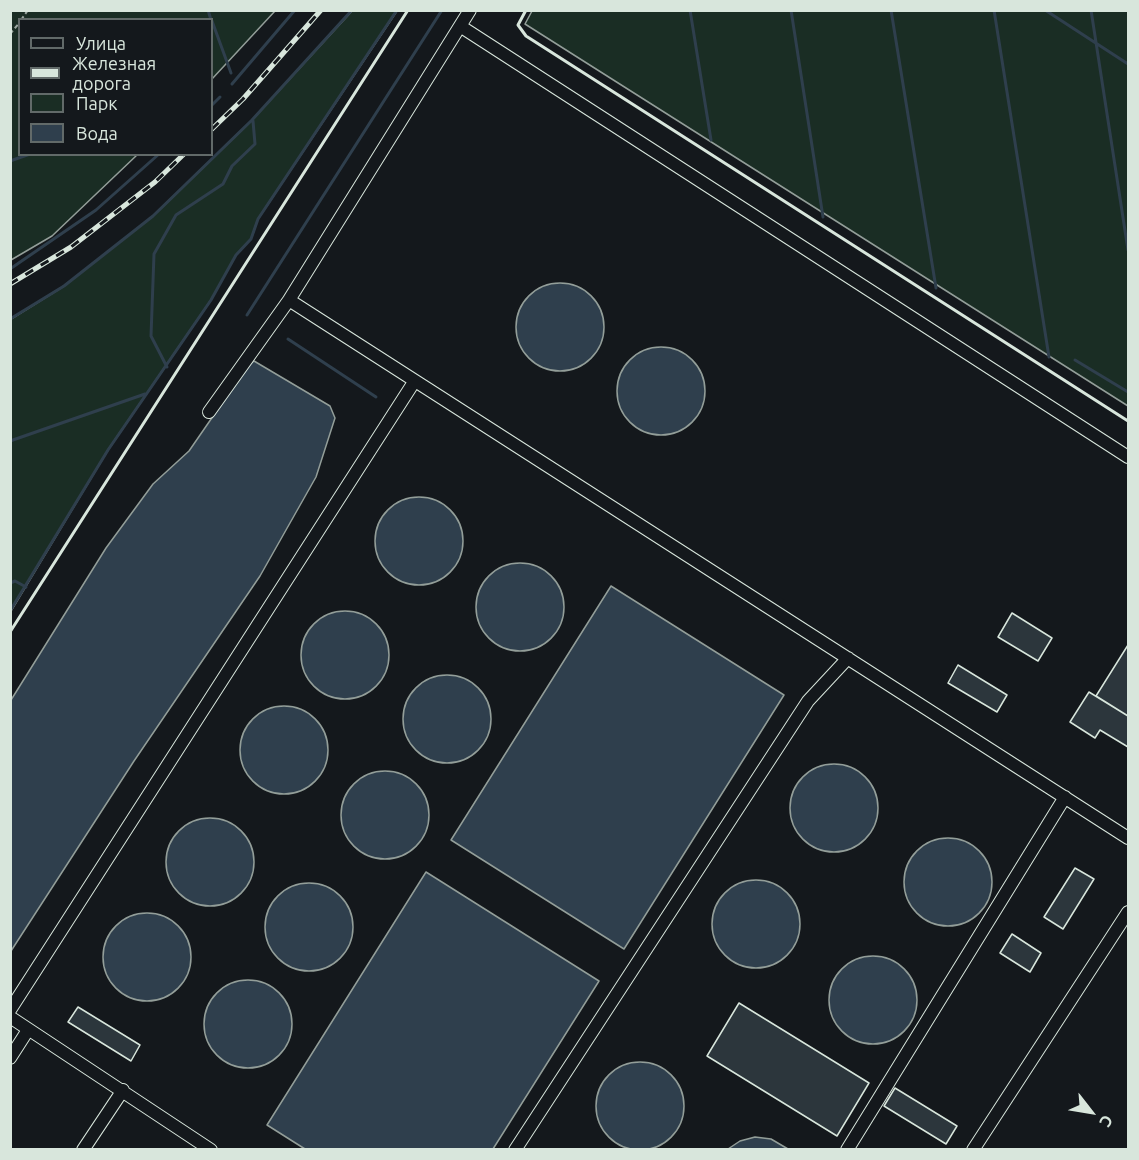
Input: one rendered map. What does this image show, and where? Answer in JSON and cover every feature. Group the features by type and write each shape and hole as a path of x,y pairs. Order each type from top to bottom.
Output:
{"lane":[{"path":"209,412 289,300 470,10"},
{"path":"460,26 1128,458"},
{"path":"289,300 1128,838"},
{"path":"10,1010 414,381"},
{"path":"515,1149 808,701 848,658"},
{"path":"847,1149 1065,797"},
{"path":"973,1149 1128,912"},
{"path":"10,1017 211,1149"},
{"path":"10,1058 28,1030"},
{"path":"83,1149 123,1090"}],"green space":[{"path":"11,10 275,10 213,78 213,18 18,18 18,156 136,156 52,236 11,260"},
{"path":"352,11 397,11 258,219 251,239 236,255 211,300 108,450 11,611 11,319 64,286 153,216 252,120"},
{"path":"532,11 1128,11 1128,406 525,24"}],"water":[{"path":"560,283 585,290 597,302 604,327 597,352 585,364 560,371 535,364 523,352 516,327 523,302 535,290"},
{"path":"661,347 686,354 698,366 705,391 698,416 686,428 661,435 636,428 624,416 617,391 624,366 636,354"},
{"path":"254,361 330,406 335,418 316,477 260,576 134,761 11,951 11,700 106,548 153,484 189,451 247,367"},
{"path":"419,497 444,504 456,516 463,541 456,566 444,578 419,585 394,578 382,566 375,541 382,516 394,504"},
{"path":"520,563 545,570 557,582 564,607 557,632 545,644 520,651 495,644 483,632 476,607 483,582 495,570"},
{"path":"611,586 784,695 624,949 451,840"},
{"path":"345,611 370,618 382,630 389,655 382,680 370,692 345,699 320,692 308,680 301,655 308,630 320,618"},
{"path":"447,675 472,682 484,694 491,719 484,744 472,756 447,763 422,756 410,744 403,719 410,694 422,682"},
{"path":"284,706 309,713 321,725 328,750 321,775 309,787 284,794 259,787 247,775 240,750 247,725 259,713"},
{"path":"834,764 859,771 871,783 878,808 871,833 859,845 834,852 809,845 797,833 790,808 797,783 809,771"},
{"path":"385,771 410,778 422,790 429,815 422,840 410,852 385,859 360,852 348,840 341,815 348,790 360,778"},
{"path":"210,818 235,825 247,837 254,862 247,887 235,899 210,906 185,899 173,887 166,862 173,837 185,825"},
{"path":"948,838 973,845 985,857 992,882 985,907 973,919 948,926 923,919 911,907 904,882 911,857 923,845"},
{"path":"426,872 599,981 493,1149 305,1149 267,1125"},
{"path":"756,880 781,887 793,899 800,924 793,949 781,961 756,968 731,961 719,949 712,924 719,899 731,887"},
{"path":"309,883 334,890 346,902 353,927 346,952 334,964 309,971 284,964 272,952 265,927 272,902 284,890"},
{"path":"147,913 172,920 184,932 191,957 184,982 172,994 147,1001 122,994 110,982 103,957 110,932 122,920"},
{"path":"873,956 898,963 910,975 917,1000 910,1025 898,1037 873,1044 848,1037 836,1025 829,1000 836,975 848,963"},
{"path":"248,980 273,987 285,999 292,1024 285,1049 273,1061 248,1068 223,1061 211,1049 204,1024 211,999 223,987"},
{"path":"640,1062 665,1069 677,1081 684,1106 677,1131 665,1143 640,1150 615,1143 603,1131 596,1106 603,1081 615,1069"},
{"path":"755,1137 771,1139 788,1149 728,1149 740,1141"}],"building":[{"path":"1012,613 1052,638 1038,661 998,637"},
{"path":"1128,645 1128,716 1096,696"},
{"path":"958,665 1007,695 997,712 948,683"},
{"path":"1089,692 1128,716 1128,747 1100,730 1095,738 1070,722"},
{"path":"1075,868 1094,879 1063,929 1044,917"},
{"path":"1012,934 1041,953 1030,972 1000,953"},
{"path":"739,1003 869,1083 837,1136 707,1056"},
{"path":"78,1007 140,1045 131,1061 68,1022"},
{"path":"895,1088 957,1126 946,1144 884,1106"}],"waterway":[{"path":"208,10 210,18"},
{"path":"232,84 295,10"},
{"path":"10,319 64,286 153,216 252,120 352,10"},
{"path":"10,611 108,450 211,300 236,255 251,239 258,219 397,10"},
{"path":"247,315 442,10"},
{"path":"690,10 711,140"},
{"path":"791,10 823,217"},
{"path":"891,10 936,288"},
{"path":"994,10 1049,357"},
{"path":"1045,10 1128,64"},
{"path":"1091,10 1128,250"},
{"path":"213,24 231,73"},
{"path":"213,104 220,97"},
{"path":"167,367 151,336 154,254 176,215 223,184 232,166 255,144 253,121"},
{"path":"10,161 24,156"},
{"path":"10,269 96,210 157,156"},
{"path":"288,339 376,397"},
{"path":"1075,360 1128,392"},
{"path":"10,441 145,394"},
{"path":"10,583 15,581 26,587"}],"railway":[{"path":"213,128 243,99 321,10"},
{"path":"10,284 71,247 155,182 182,156"}],"wall":[{"path":"10,632 408,10"},
{"path":"526,10 518,25 526,36 1128,421"}]}
